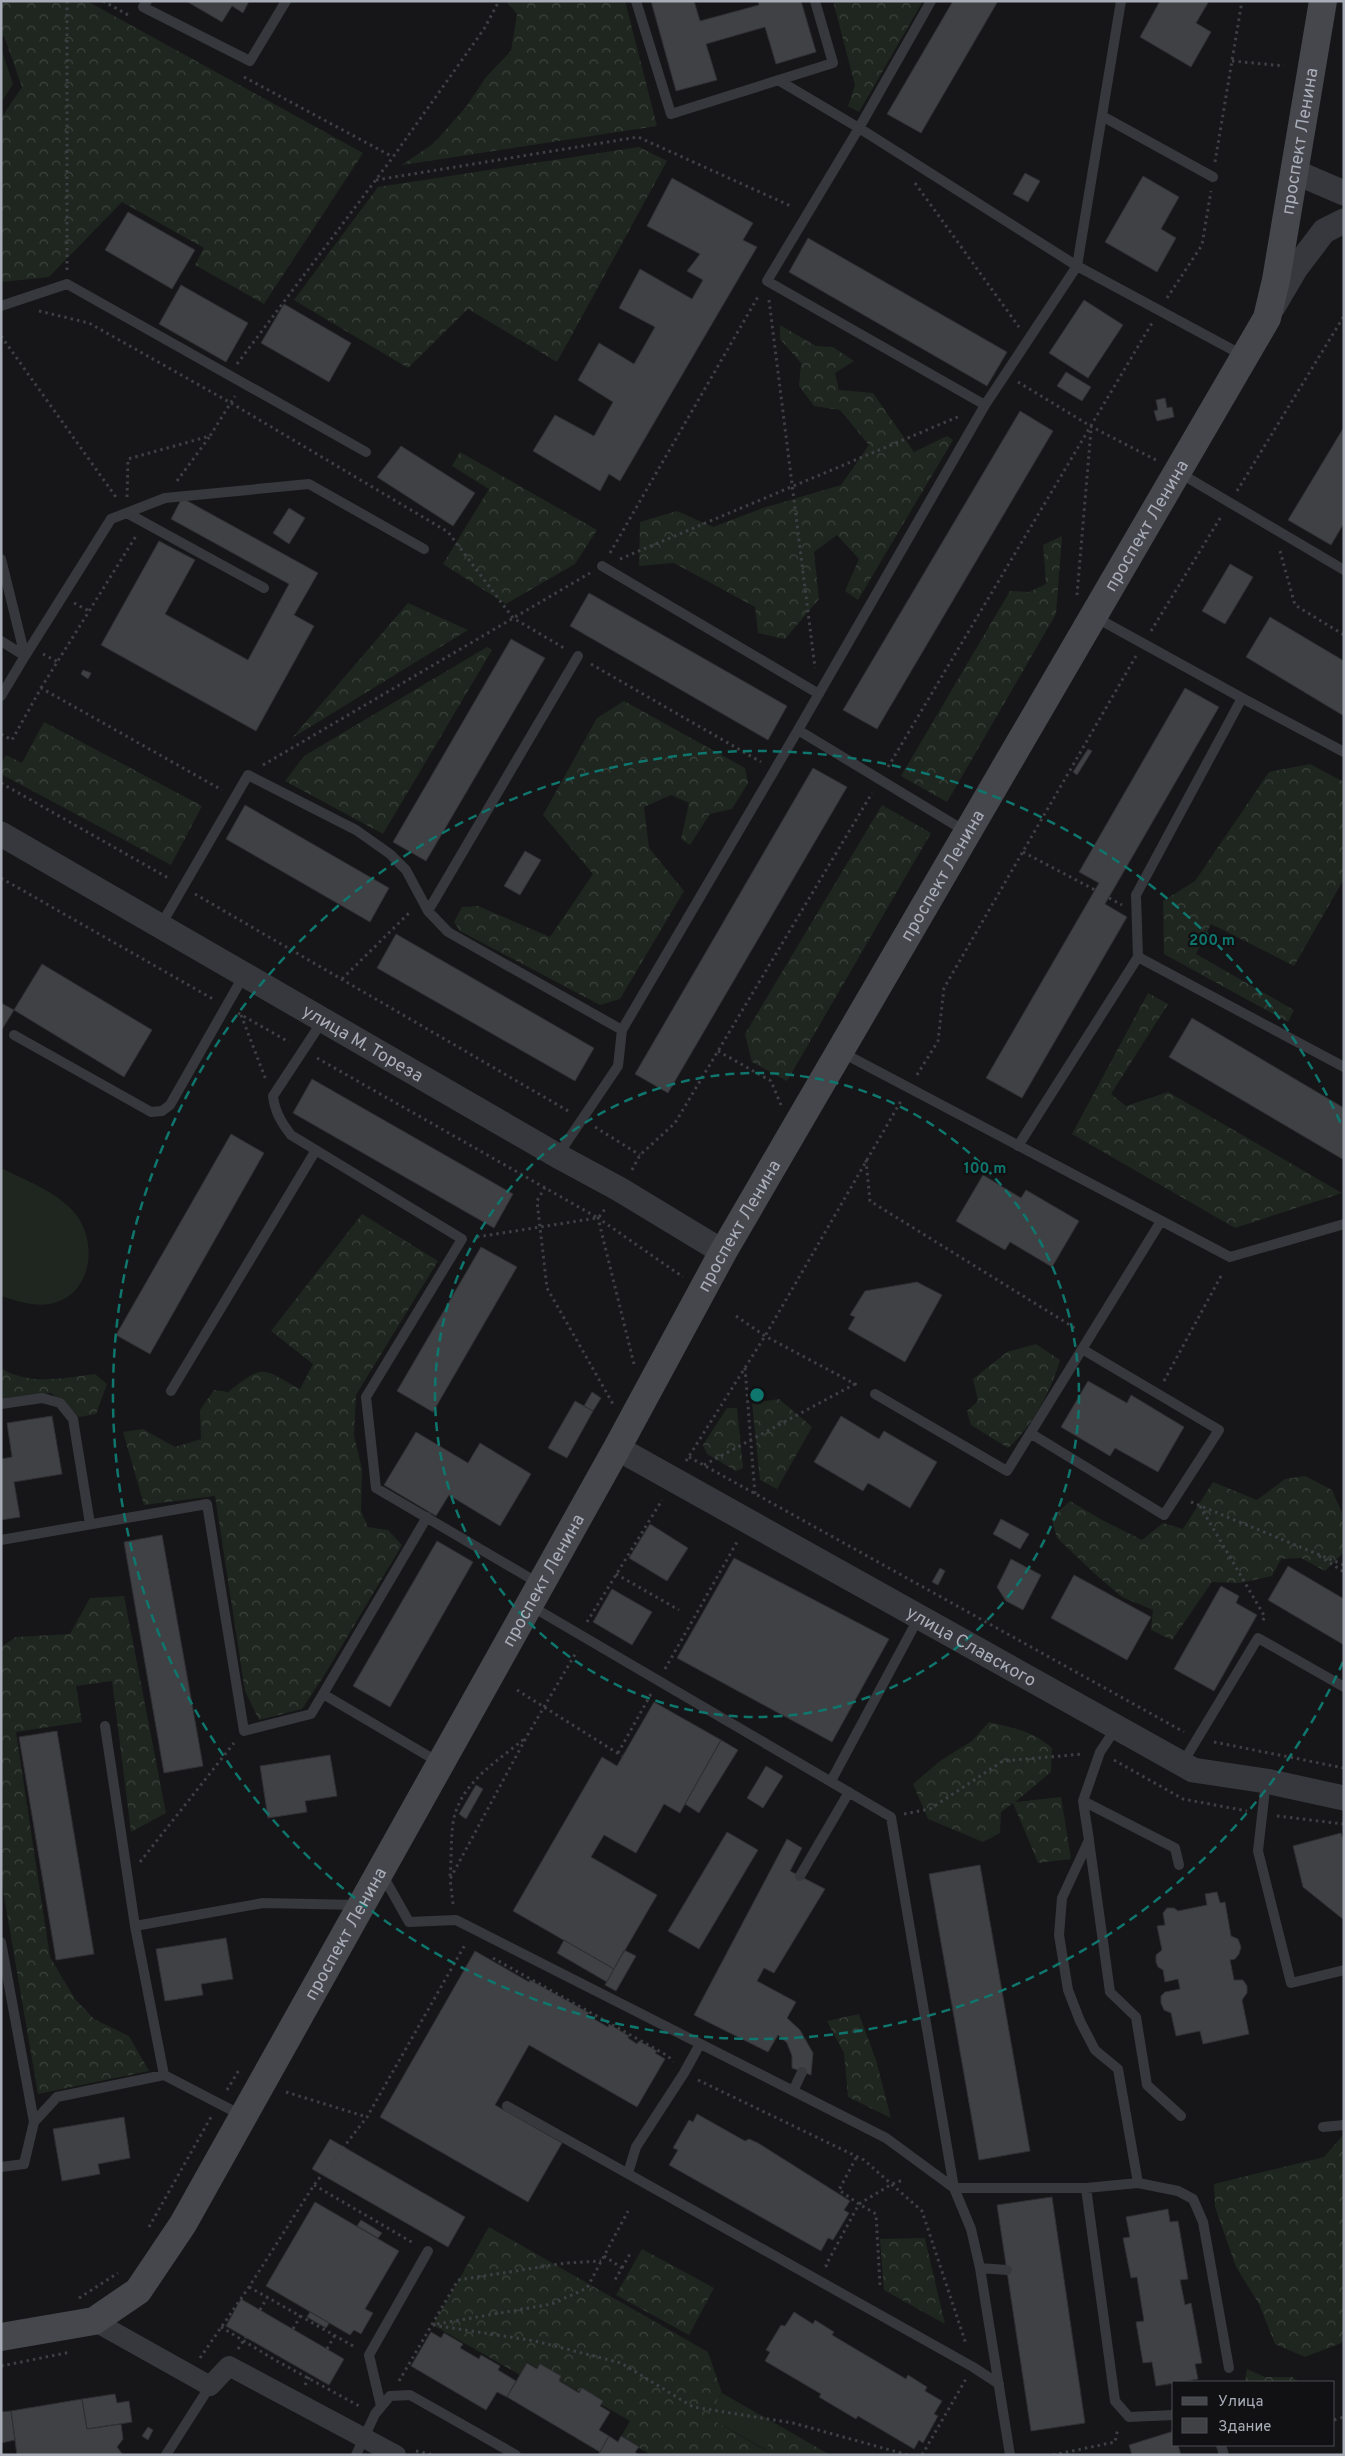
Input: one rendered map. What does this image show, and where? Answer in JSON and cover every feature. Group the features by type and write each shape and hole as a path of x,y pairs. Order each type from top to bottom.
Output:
{"main road":[{"name":"проспект Ленина","path":"1,2338 94,2321 138,2291 183,2224 617,1448 723,1252 967,832 1084,609 1177,471 1267,318 1276,280 1323,1"}],"street":[{"path":"1295,172 1344,193"},
{"path":"1267,318 1296,268 1324,232 1344,221"},
{"name":"улица М. Тореза","path":"1,834 558,1156 619,1189 723,1252"},
{"name":"улица Славского","path":"617,1448 1193,1770 1266,1780 1344,1798"},
{"path":"94,2321 210,2386 229,2366 360,2447 396,2455"}],"lane":[{"path":"146,1 143,7 250,62 286,1"},
{"path":"636,1 671,114 832,63 815,1"},
{"path":"932,1 859,128 767,281 985,406"},
{"path":"558,1156 618,1066 622,1030 985,406 1077,266 1121,1"},
{"path":"778,80 859,128 1077,266 1245,356"},
{"path":"1102,116 1213,177"},
{"path":"5,305 68,284 366,452"},
{"path":"1177,471 1344,570"},
{"path":"1,696 112,519 165,498 309,484 424,548"},
{"path":"127,512 264,588"},
{"path":"1,559 26,656"},
{"path":"602,566 819,694"},
{"path":"1084,609 1143,644 1344,752"},
{"path":"1,641 26,656"},
{"path":"428,911 578,656"},
{"path":"1018,1146 1138,957 1136,895 1242,698"},
{"path":"798,730 967,832"},
{"path":"160,926 248,774 356,830 390,854 406,870 428,911 448,932 622,1030"},
{"path":"1138,957 1344,1067"},
{"path":"14,1035 151,1112 162,1111 170,1104 244,975"},
{"path":"323,1020 273,1096 275,1110 286,1129 291,1135 462,1239 366,1397 376,1488 427,1517 535,1595 582,1636 891,1817 954,2188 972,2229 1010,2455"},
{"path":"840,1052 1230,1257 1344,1224"},
{"path":"171,1391 316,1150"},
{"path":"875,1394 1007,1471 1161,1221"},
{"path":"1030,1433 1164,1515 1219,1430 1082,1349"},
{"path":"1,1404 42,1398 60,1403 73,1419 90,1524"},
{"path":"1,1540 207,1504 244,1731 311,1714 427,1517"},
{"path":"831,1781 919,1617"},
{"path":"1182,1764 1258,1638 1344,1687"},
{"path":"323,1694 441,1763"},
{"path":"105,1726 135,1926 164,2075"},
{"path":"1116,1727 1100,1752 1083,1802 1110,1992 1136,2017 1147,2085 1181,2116"},
{"path":"1266,1780 1258,1850 1291,1983 1344,1970"},
{"path":"800,1876 848,1792"},
{"path":"1083,1802 1175,1848 1179,1865"},
{"path":"1089,1840 1062,1898 1059,1935 1068,1990 1080,2021 1095,2050 1118,2070 1138,2183"},
{"path":"381,1872 409,1922 456,1920 886,2138 954,2188 1086,2188 1138,2183 1178,2191 1193,2199 1203,2222 1229,2368"},
{"path":"135,1926 263,1903 362,1905"},
{"path":"1,1942 34,2122 24,2164 1,2168"},
{"path":"628,2173 636,2147 684,2073 700,2044"},
{"path":"792,2090 802,2072"},
{"path":"34,2122 58,2097 164,2075 244,2116"},
{"path":"506,2106 833,2288 973,2367 999,2384"},
{"path":"1323,2126 1344,2125"},
{"path":"1086,2188 1115,2401 1129,2416 1172,2415"},
{"path":"378,2410 369,2355 428,2251"},
{"path":"980,2268 1007,2270"},
{"path":"166,2455 210,2386"},
{"path":"360,2447 378,2410 390,2396 410,2396 516,2455"}],"path":[{"path":"67,1 68,284"},
{"path":"103,1 138,20"},
{"path":"229,374 393,157 484,29 500,1"},
{"path":"631,1170 640,1155 675,1123 1092,427 1159,310 1202,245 1242,1"},
{"path":"1232,61 1284,66"},
{"path":"235,72 393,157"},
{"path":"374,181 638,137 808,213"},
{"path":"912,178 1028,340"},
{"path":"602,566 767,281"},
{"path":"767,281 819,694"},
{"path":"5,305 89,323 231,403 448,532 513,618 774,770"},
{"path":"450,1879 527,1736 546,1708 616,1574 745,1368 866,1159 938,1041 944,988 1143,644 1344,316"},
{"path":"1,336 127,512"},
{"path":"1005,375 1092,427 1177,471"},
{"path":"165,498 210,436 243,383"},
{"path":"1084,609 1092,427"},
{"path":"127,512 128,459 210,436"},
{"path":"1,734 12,740 41,688 144,523"},
{"path":"1273,527 1296,605 1344,634"},
{"path":"41,688 234,797"},
{"path":"1,783 342,979 582,1119 640,1155"},
{"path":"1023,852 1095,890"},
{"path":"342,979 422,900"},
{"path":"241,1015 273,1096"},
{"path":"718,1051 771,1081 782,1106"},
{"path":"866,1159 870,1201 1089,1338"},
{"path":"545,1188 537,1201 547,1288 616,1409"},
{"path":"462,1239 598,1218 684,1278"},
{"path":"598,1218 636,1371"},
{"path":"1158,1394 1221,1276"},
{"path":"736,1316 764,1336 875,1394"},
{"path":"745,1368 755,1494"},
{"path":"704,1466 725,1456 750,1439 855,1384"},
{"path":"689,1457 1197,1739 1344,1768"},
{"path":"1176,1496 1344,1565"},
{"path":"1200,1506 1265,1617 1257,1630"},
{"path":"618,1754 748,1522"},
{"path":"1313,1552 1344,1572"},
{"path":"616,1574 679,1610"},
{"path":"688,1629 692,1632"},
{"path":"517,1690 622,1756"},
{"path":"128,1878 244,1731"},
{"path":"475,1948 466,1944 456,1920 450,1879 455,1814 472,1782 527,1736"},
{"path":"1262,1814 1344,1824"},
{"path":"194,2365 249,2287 314,2185 367,2116 466,1944"},
{"path":"491,1958 668,2056 684,2073 864,2160 922,2211 973,2367 922,2455"},
{"path":"146,2232 241,2066"},
{"path":"286,2092 367,2116"},
{"path":"856,2156 839,2190 876,2214 880,2285"},
{"path":"833,2288 826,2265 860,2204 892,2184 903,2180"},
{"path":"314,2185 428,2251"},
{"path":"433,2324 552,2304 587,2288 628,2211"},
{"path":"614,2283 631,2252"},
{"path":"604,2256 622,2268"},
{"path":"390,2396 458,2280 566,2263 601,2261"},
{"path":"77,2299 118,2272"},
{"path":"249,2287 268,2296 369,2355"},
{"path":"260,2310 268,2296"},
{"path":"293,2329 301,2315"},
{"path":"433,2324 535,2341 621,2364 693,2406 793,2423 908,2455"},
{"path":"221,2327 292,2370 378,2410"},
{"path":"327,2349 335,2335"},
{"path":"1,2366 75,2351"},
{"path":"1054,2455 1115,2442 1122,2408"}],"green space":[{"path":"1,1 87,1 363,153 264,304 195,265 204,248 122,202 49,277 1,282 1,118 22,87 4,36 1,36"},
{"path":"506,1 625,1 657,126 402,165 434,143 466,107 486,77 511,51 517,14"},
{"path":"833,1 923,1 859,112 848,106 855,85"},
{"path":"1,48 13,84 1,103"},
{"path":"639,147 667,161 557,362 468,309 408,368 294,300 378,187"},
{"path":"780,325 816,346 833,347 854,361 835,373 839,390 873,393 914,452 947,436 953,440 858,600 845,591 859,559 837,535 814,552 819,599 785,639 758,633 755,607 674,563 639,566 640,522 677,511 713,527 763,508 841,485 869,445 840,410 814,406 799,386 801,363 780,339"},
{"path":"460,452 597,530 575,564 506,604 443,564 489,489 452,466"},
{"path":"1062,536 1056,614 947,802 901,776 1010,591 1029,592 1046,584 1043,545"},
{"path":"408,603 468,630 292,738"},
{"path":"487,647 492,650 383,834 285,781 304,756"},
{"path":"624,701 745,768 748,783 732,809 710,814 690,845 681,839 689,803 671,795 644,807 649,848 684,891 620,999 600,1005 460,931 454,922 462,907 478,906 550,937 593,874 543,815 597,718"},
{"path":"44,722 202,806 171,865 1,774 1,764 6,755 22,763"},
{"path":"1310,764 1344,782 1344,879 1294,966 1211,924 1196,954 1294,1010 1288,1022 1164,954 1163,901 1195,881 1269,772"},
{"path":"882,805 931,833 787,1081 752,1062 745,1034"},
{"path":"1148,993 1168,1004 1111,1094 1126,1106 1168,1092 1342,1193 1235,1228 1072,1134"},
{"path":"1,1168 39,1186 58,1198 73,1211 81,1222 89,1249 88,1263 84,1276 77,1288 67,1297 54,1303 41,1305 1,1296"},
{"path":"362,1214 438,1261 356,1395 354,1436 362,1469 361,1511 368,1527 388,1530 402,1545 302,1709 259,1720 245,1691 215,1496 144,1505 123,1432 143,1429 175,1447 201,1439 200,1410 214,1390 228,1392 250,1376 264,1372 271,1373 300,1389 313,1364 271,1331"},
{"path":"1036,1344 1060,1360 1040,1408 1025,1430 1008,1448 971,1425 967,1411 978,1401 973,1379 1007,1352"},
{"path":"1,1368 12,1374 34,1379 59,1379 95,1374 107,1384 96,1414 79,1417 51,1393 1,1400"},
{"path":"779,1399 812,1427 777,1489 760,1480 752,1403"},
{"path":"727,1408 737,1408 743,1468 736,1471 707,1454 703,1445"},
{"path":"1305,1476 1332,1490 1342,1513 1344,1552 1325,1571 1301,1558 1281,1559 1272,1576 1240,1583 1212,1582 1172,1640 1151,1630 1153,1610 1122,1597 1057,1538 1051,1518 1070,1501 1142,1540 1163,1523 1183,1529 1213,1482 1257,1500 1285,1479"},
{"path":"124,1596 166,1813 131,1832 112,1681 76,1686 82,1722 16,1732 50,1957 75,1999 94,2019 129,2036 149,2071 38,2094 1,1879 1,1647 16,1637 70,1634 90,1598"},
{"path":"989,1722 1030,1734 1052,1748 1051,1772 1015,1802 1061,1797 1071,1859 1038,1863 1013,1803 1001,1812 1000,1833 983,1842 928,1819 913,1784 940,1761 972,1741"},
{"path":"859,2014 876,2060 891,2118 848,2097 844,2053 827,2021"},
{"path":"1344,2134 1344,2342 1305,2357 1275,2344 1259,2304 1236,2267 1215,2207 1214,2184 1324,2157"},
{"path":"489,2227 708,2352 722,2393 708,2417 765,2450 780,2426 830,2455 651,2455 621,2437 630,2421 527,2362 520,2375 433,2325"},
{"path":"925,2238 945,2324 884,2290 880,2239"},
{"path":"642,2249 714,2288 689,2335 616,2295"},
{"path":"1247,2369 1265,2377 1292,2377 1298,2381 1245,2381"},
{"path":"722,2393 780,2426 766,2450 708,2417"}],"building":[{"path":"186,1 249,1 243,13 232,6 222,22"},
{"path":"651,1 694,1 700,21 759,5 758,1 801,1 816,52 776,64 765,27 706,44 717,80 676,91"},
{"path":"953,1 998,1 921,133 887,114"},
{"path":"1160,1 1209,1 1196,23 1211,32 1191,67 1140,37"},
{"path":"1025,173 1040,181 1028,202 1013,194"},
{"path":"1143,176 1179,197 1161,229 1176,238 1157,272 1105,242"},
{"path":"672,178 753,223 743,240 757,247 620,481 609,474 600,491 533,451 555,415 594,436 613,402 578,380 599,343 634,364 655,327 619,308 640,269 692,299 703,280 687,271 700,254 647,226"},
{"path":"128,212 195,250 172,289 105,250"},
{"path":"808,238 1007,352 987,386 789,272"},
{"path":"181,285 248,323 226,362 159,324"},
{"path":"1084,300 1123,325 1088,378 1049,353"},
{"path":"284,304 351,343 329,382 261,343"},
{"path":"1066,372 1091,387 1082,401 1057,386"},
{"path":"1165,398 1167,408 1172,407 1174,417 1157,421 1154,411 1158,410 1156,400"},
{"path":"1020,411 1053,431 877,729 843,710"},
{"path":"1344,427 1344,523 1331,545 1288,520"},
{"path":"401,446 475,493 453,526 377,477"},
{"path":"182,498 318,573 294,615 314,626 256,731 101,645 159,541 195,560 165,614 248,660 289,584 171,519"},
{"path":"289,508 305,518 289,544 273,533"},
{"path":"1230,564 1253,577 1225,624 1202,611"},
{"path":"589,593 787,706 768,740 570,626"},
{"path":"1270,617 1344,661 1344,716 1246,657"},
{"path":"511,639 545,658 426,861 393,842"},
{"path":"83,670 91,673 88,679 81,674"},
{"path":"1185,688 1219,707 1105,904 1127,917 1022,1098 986,1078 1099,883 1079,872"},
{"path":"1088,749 1092,751 1077,775 1073,772"},
{"path":"813,768 847,787 668,1093 635,1074"},
{"path":"245,805 389,888 370,922 226,839"},
{"path":"525,851 541,860 520,895 504,886"},
{"path":"396,934 594,1048 575,1081 377,968"},
{"path":"42,964 152,1030 124,1077 14,1010"},
{"path":"1,1003 14,1010 1,1031"},
{"path":"1192,1018 1344,1108 1344,1160 1169,1057"},
{"path":"312,1079 513,1194 494,1228 293,1113"},
{"path":"231,1134 264,1153 150,1354 116,1335"},
{"path":"983,1175 1021,1198 1026,1190 1079,1221 1052,1267 1010,1242 1005,1250 956,1221"},
{"path":"481,1247 517,1267 433,1412 397,1391"},
{"path":"917,1282 942,1295 905,1362 848,1329 855,1317 850,1315 865,1291"},
{"path":"1088,1381 1127,1403 1131,1395 1184,1427 1158,1472 1115,1448 1110,1456 1061,1427"},
{"path":"592,1392 601,1398 593,1411 584,1406"},
{"path":"575,1401 593,1411 567,1458 548,1448"},
{"path":"52,1416 62,1474 14,1482 20,1517 1,1520 1,1459 12,1457 7,1423"},
{"path":"841,1416 879,1439 884,1431 937,1462 910,1508 868,1483 863,1491 814,1462"},
{"path":"416,1432 468,1463 480,1443 531,1474 500,1526 449,1495 436,1516 384,1485"},
{"path":"1001,1519 1029,1534 1020,1549 993,1534"},
{"path":"650,1524 688,1548 667,1581 629,1558"},
{"path":"162,1535 203,1766 164,1773 124,1542"},
{"path":"437,1541 473,1562 390,1707 353,1686"},
{"path":"734,1558 889,1639 832,1742 677,1658"},
{"path":"1011,1559 1041,1575 1023,1610 1006,1601 997,1587"},
{"path":"1288,1566 1344,1599 1344,1645 1268,1600"},
{"path":"940,1568 945,1571 938,1585 932,1582"},
{"path":"1074,1575 1151,1617 1127,1660 1051,1618"},
{"path":"1221,1586 1239,1596 1236,1603 1257,1615 1214,1691 1174,1669"},
{"path":"612,1589 652,1612 632,1645 593,1622"},
{"path":"654,1702 721,1740 680,1813 664,1804 636,1853 604,1835 591,1857 657,1895 614,1969 513,1911 602,1757 617,1766"},
{"path":"57,1731 94,1954 56,1960 19,1737"},
{"path":"721,1740 738,1750 699,1813 685,1804"},
{"path":"330,1755 337,1796 305,1801 307,1812 268,1818 260,1766"},
{"path":"766,1766 783,1776 763,1808 747,1798"},
{"path":"476,1785 483,1789 466,1819 459,1814"},
{"path":"727,1832 758,1850 699,1949 668,1931"},
{"path":"1341,1833 1344,1842 1344,1920 1303,1887 1293,1846"},
{"path":"787,1839 802,1848 790,1871 825,1889 774,1973 764,1968 757,1981 796,2002 787,2018 800,2030 813,2053 811,2075 792,2068 792,2056 787,2043 778,2035 768,2052 694,2015"},
{"path":"980,1865 1030,2151 979,2160 929,1874"},
{"path":"1217,1892 1220,1903 1225,1902 1231,1936 1238,1939 1241,1947 1235,1959 1230,1960 1234,1980 1243,1980 1247,1986 1247,1993 1242,2000 1249,2034 1203,2044 1200,2031 1176,2036 1171,2013 1164,2010 1161,2003 1161,1996 1165,1992 1180,1989 1178,1979 1165,1982 1163,1970 1158,1967 1156,1962 1156,1955 1162,1950 1157,1926 1165,1925 1163,1913 1167,1908 1174,1908 1178,1911 1207,1905 1205,1894"},
{"path":"226,1938 233,1979 201,1984 203,1995 165,2001 156,1949"},
{"path":"564,1940 614,1969 607,1982 557,1953"},
{"path":"624,1950 636,1956 616,1991 605,1985"},
{"path":"475,1951 589,2013 587,2015 608,2027 609,2024 629,2036 628,2038 637,2044 639,2041 657,2051 655,2053 665,2059 637,2107 529,2045 495,2105 562,2143 528,2202 380,2117"},
{"path":"697,2114 745,2141 749,2139 758,2143 850,2201 844,2210 849,2213 833,2240 828,2238 821,2251 669,2165 678,2150 673,2148 689,2120 693,2122"},
{"path":"124,2117 130,2158 98,2164 100,2174 62,2181 53,2129"},
{"path":"330,2139 465,2217 448,2247 312,2169"},
{"path":"1052,2197 1085,2423 1031,2431 997,2205"},
{"path":"315,2202 399,2251 365,2309 373,2313 361,2334 354,2330 350,2335 266,2286"},
{"path":"1168,2209 1170,2222 1178,2221 1188,2279 1180,2280 1185,2305 1191,2303 1202,2363 1195,2364 1198,2379 1172,2381 1172,2383 1156,2386 1152,2362 1143,2363 1136,2322 1144,2321 1137,2277 1131,2278 1123,2238 1130,2237 1126,2217"},
{"path":"361,2220 382,2233 378,2238 357,2226"},
{"path":"241,2299 344,2359 329,2385 226,2326"},
{"path":"310,2312 329,2323 326,2328 307,2317"},
{"path":"794,2312 813,2324 815,2320 834,2332 832,2335 906,2379 908,2375 927,2387 925,2391 942,2401 934,2414 938,2416 923,2443 919,2440 914,2449 858,2416 856,2419 819,2397 821,2394 765,2361 770,2352 766,2350 781,2325 785,2326"},
{"path":"431,2332 441,2338 444,2333 463,2344 460,2348 479,2359 481,2355 500,2366 498,2370 516,2381 507,2397 497,2392 486,2410 411,2366"},
{"path":"527,2363 537,2369 540,2364 561,2376 559,2381 579,2393 582,2388 603,2401 600,2406 610,2412 599,2430 609,2436 600,2452 507,2397"},
{"path":"115,2394 117,2403 129,2401 132,2422 87,2429 82,2399"},
{"path":"82,2399 87,2429 121,2424 123,2439 117,2447 123,2455 17,2455 11,2411"},
{"path":"11,2411 15,2440 1,2443 1,2412"},
{"path":"148,2427 153,2430 148,2440 142,2436"},
{"path":"1172,2432 1172,2446 1178,2446 1181,2455 1132,2455 1129,2445"},
{"path":"609,2436 618,2442 621,2436 639,2447 635,2452 639,2455 598,2455"}]}
